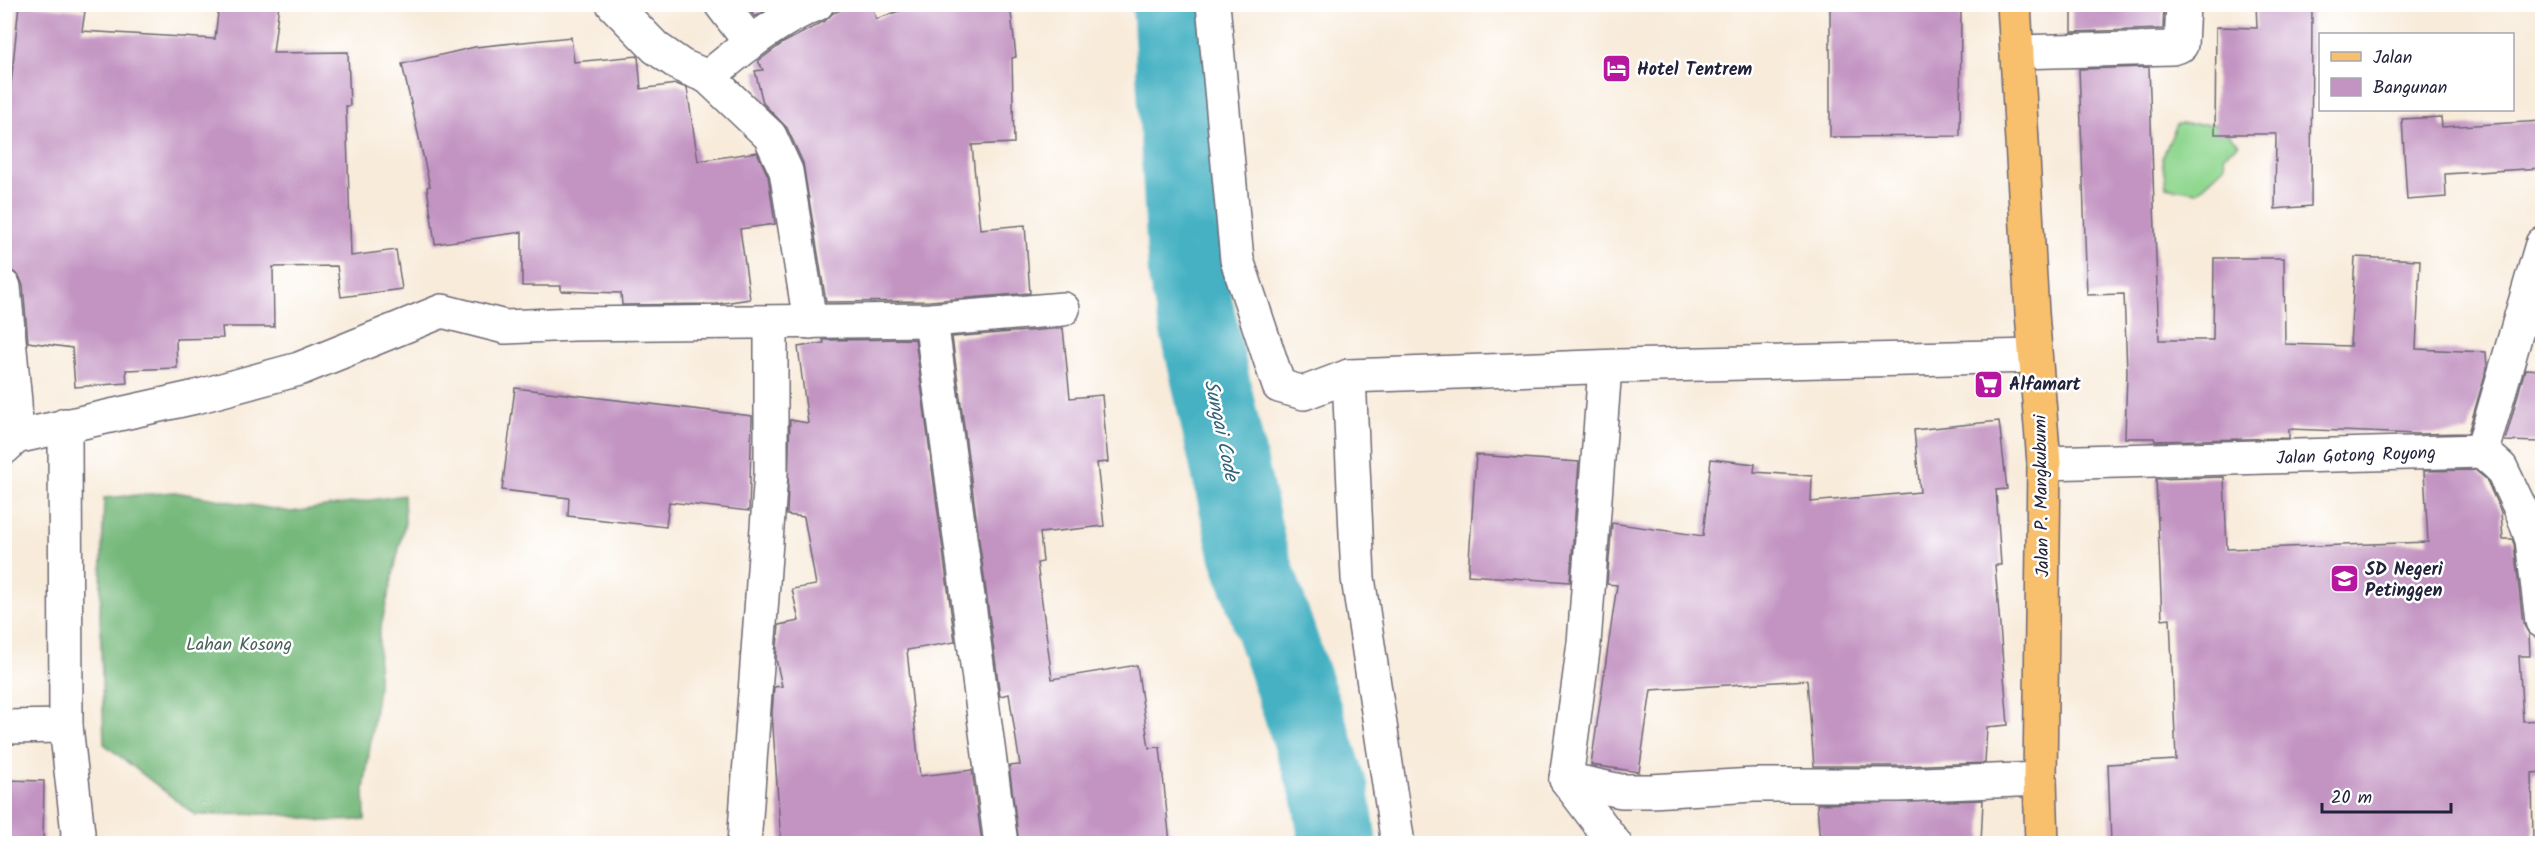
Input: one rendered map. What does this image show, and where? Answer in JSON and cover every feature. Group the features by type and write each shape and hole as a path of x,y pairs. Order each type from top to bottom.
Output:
{"main road":[{"name":"Jalan P. Mangkubumi","path":"2014,4 2035,356 2044,463 2040,779 2042,843"}],"street":[{"path":"613,4 656,48 682,66 708,77 770,135 786,171 810,322"},
{"path":"721,4 750,42"},
{"path":"708,77 750,42 796,12 817,4"},
{"path":"1213,4 1237,260 1279,386 1305,393 1349,376 2035,356"},
{"path":"2017,52 2172,48 2181,45 2183,4"},
{"path":"2542,244 2482,451 2501,468 2523,514 2532,540 2542,621"},
{"path":"4,287 10,443 65,425 196,397 299,369 442,311 505,327 574,324 931,320 1063,309"},
{"path":"931,320 1001,843"},
{"path":"744,843 771,473 771,323"},
{"path":"1605,367 1584,643 1566,779 1615,843"},
{"path":"1349,376 1358,579 1398,843"},
{"path":"65,425 66,726 78,832 77,843"},
{"name":"Jalan Gotong Royong","path":"2044,463 2482,451"},
{"path":"4,727 66,726"},
{"path":"1566,779 1621,791 1754,785 1900,785 2040,779"}],"green space":[{"path":"2177,124 2217,124 2239,144 2224,155 2225,166 2197,192 2166,187 2162,158"},
{"name":"Lahan Kosong","path":"175,492 291,512 404,495 405,523 379,635 378,687 364,790 365,820 323,821 278,814 195,815 104,744 100,614 104,498"}],"building":[{"path":"19,4 85,11 82,31 215,39 219,4 279,4 273,53 348,52 350,106 346,106 351,256 396,250 402,289 341,297 337,266 273,267 274,327 222,327 223,338 176,339 177,368 126,370 127,383 75,387 72,348 28,342 23,285 19,276 11,270 10,211 4,149 4,104 9,105"},
{"path":"745,4 769,4 771,7 755,17"},
{"path":"856,4 871,4 876,19 919,4 1010,4 1016,57 1012,58 1014,143 972,145 980,229 1025,225 1030,293 930,301 826,302 803,163 787,128 763,103 755,71 763,70 758,61 783,43 825,21 833,13"},
{"path":"1830,4 1961,4 1960,136 1830,137"},
{"path":"2072,4 2164,4 2163,29 2072,32"},
{"path":"2256,4 2312,4 2311,206 2275,209 2276,134 2215,134 2216,27 2257,28"},
{"path":"571,37 574,62 638,56 641,89 676,84 687,88 698,161 757,152 768,176 775,224 740,229 750,299 717,304 622,305 621,293 561,291 561,286 522,286 522,232 435,244 427,187 430,186 402,64 475,47"},
{"path":"2149,67 2159,340 2213,340 2214,258 2284,258 2285,344 2350,346 2355,257 2420,260 2416,349 2486,352 2487,368 2468,433 2417,434 2289,429 2289,438 2155,441 2154,438 2125,438 2127,371 2124,294 2087,295 2079,69"},
{"path":"2441,117 2442,127 2542,121 2542,168 2445,174 2446,197 2407,200 2402,119"},
{"path":"1063,328 1070,398 1102,395 1108,462 1097,463 1104,526 1040,533 1043,562 1037,563 1052,679 1137,665 1149,748 1160,747 1170,843 1019,843 1009,766 1020,765 1009,694 1000,696 952,337"},
{"path":"915,339 955,642 907,650 920,776 972,770 982,843 781,843 772,713 774,687 782,686 776,659 779,625 799,621 792,589 816,585 804,517 787,515 790,420 808,423 798,347 824,343 823,340"},
{"path":"2525,369 2542,370 2542,442 2505,441"},
{"path":"515,388 752,416 749,511 669,502 666,527 568,516 569,498 502,490"},
{"path":"1999,421 2007,489 1996,490 2001,565 1995,565 2008,725 1987,727 1985,763 1814,766 1807,680 1651,690 1639,772 1591,765 1617,585 1607,584 1612,523 1703,536 1711,459 1755,464 1754,472 1812,476 1811,502 1920,492 1914,430"},
{"path":"1476,455 1579,462 1570,582 1468,575"},
{"path":"2475,470 2486,479 2501,512 2503,539 2512,539 2514,544 2523,623 2529,634 2530,656 2519,656 2523,721 2542,720 2542,772 2532,773 2533,843 2111,843 2108,764 2176,760 2170,618 2162,619 2156,479 2224,477 2227,549 2428,542 2424,471"},
{"path":"4,780 44,781 43,843 4,843"},
{"path":"1983,800 1981,843 1820,843 1817,804"}],"waterway":[{"name":"Sungai Code","path":"1171,4 1187,274 1248,551 1330,792 1338,844"}],"place":[{"name":"Hotel Tentrem","path":"1616,69"},
{"name":"Alfamart","path":"1988,384"},
{"name":"SD Negeri Petinggen","path":"2344,579"}]}
